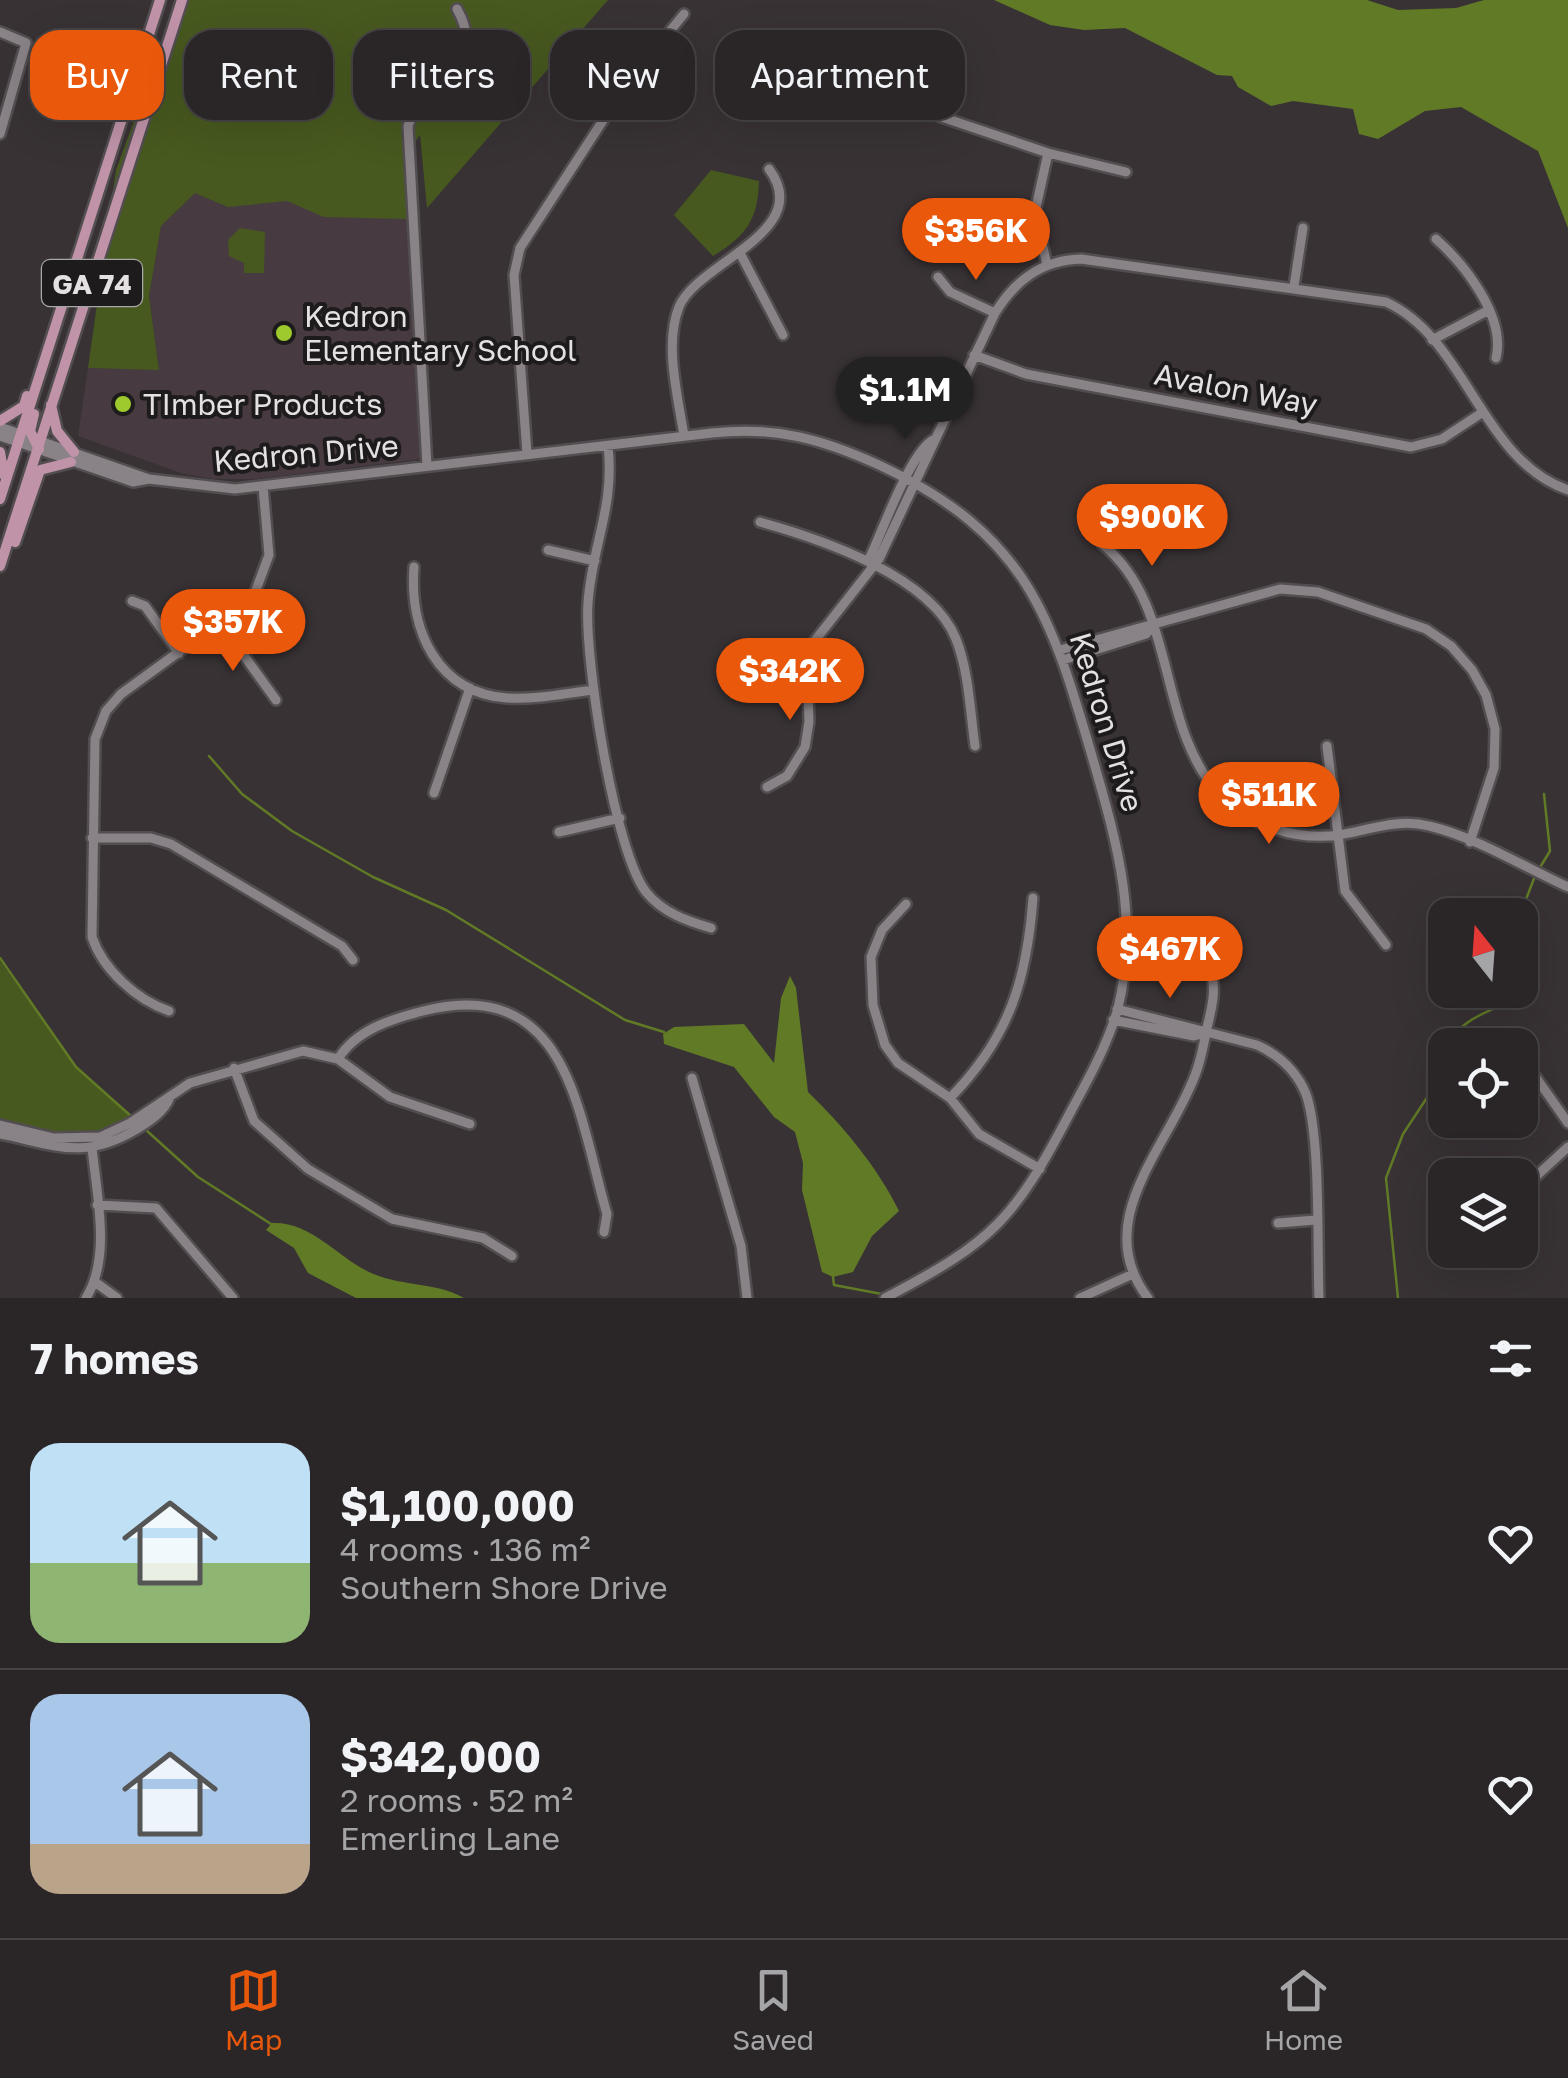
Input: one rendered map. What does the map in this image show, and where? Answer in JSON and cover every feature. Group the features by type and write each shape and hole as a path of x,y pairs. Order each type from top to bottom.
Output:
{"main road":[{"name":"GA 74","path":"0,568 53,330 160,0"},
{"name":"GA 74","path":"0,499 51,404 182,0"},
{"path":"0,552 27,462 32,420 52,355 58,316"},
{"path":"0,424 24,406 42,348 53,330"},
{"path":"0,568 11,553 34,480 50,464 73,457 57,431 51,404"},
{"path":"0,452 5,484"}],"street":[{"path":"427,466 408,126 419,103 462,60 467,27 457,9"},
{"path":"527,454 514,275 520,248 628,82 684,14"},
{"path":"0,32 26,43 0,134"},
{"path":"950,120 1048,153 1126,172"},
{"path":"1047,265 1035,212 1048,153"},
{"path":"684,436 674,318 696,281 740,255 764,231 776,206 778,186 769,169"},
{"path":"1294,286 1303,228"},
{"path":"1436,239 1476,282 1497,336 1496,358"},
{"path":"740,255 783,336"},
{"path":"767,787 787,776 805,746 809,722 807,664 817,635 860,588 918,484 933,440 995,313 1014,286 1047,265 1081,259 1386,302 1406,312 1432,340 1483,412 1531,469 1568,490"},
{"path":"938,277 950,292 995,313"},
{"path":"1432,340 1487,312"},
{"name":"Avalon Way","path":"974,354 1026,374 1411,446 1442,439 1483,412"},
{"name":"Kedron Drive","path":"0,424 28,442"},
{"name":"Kedron Drive","path":"0,436 149,479 205,488 263,486 744,430 798,434 918,484 964,514 1007,555 1037,598 1061,655 1126,883 1128,936 1115,1015 1040,1169 1017,1206 976,1246 885,1298"},
{"path":"872,565 870,557 906,478 924,446 933,440"},
{"path":"608,446 612,494 587,608 594,690 620,818 644,888 665,909 712,928"},
{"path":"169,1010 138,994 96,947 89,916 94,749 100,724 121,694 222,625 254,598 267,568 263,486"},
{"path":"760,522 797,532 872,565 924,596 955,637 975,746"},
{"path":"1102,544 1135,579 1192,752 1223,797 1241,812 1280,830 1336,835 1409,823 1432,826 1568,887"},
{"path":"548,550 595,561"},
{"path":"414,568 414,611 426,648 470,688 506,698 594,690"},
{"path":"1061,655 1146,634 1152,626 1263,592 1318,592 1400,618 1442,639 1479,680 1495,729 1494,768 1470,842"},
{"path":"132,600 144,606 179,653"},
{"path":"222,625 276,700"},
{"path":"742,654 807,664"},
{"path":"434,793 470,688"},
{"path":"1327,746 1345,891 1386,944"},
{"path":"559,832 620,818"},
{"path":"92,838 152,838 171,844 342,946 353,960"},
{"path":"950,1098 989,1054 1022,980 1033,898"},
{"path":"906,904 882,930 871,957 876,1023 898,1063 950,1098 979,1134 1040,1169"},
{"path":"1148,1298 1133,1274 1126,1234 1130,1204 1190,1088 1215,989 1212,976"},
{"path":"338,1059 345,1047 377,1026 436,1008 480,1007 523,1024 559,1056 573,1083 608,1214 604,1232"},
{"path":"1115,1015 1268,1050 1297,1078 1310,1112 1319,1298"},
{"path":"0,1134 91,1144 190,1083 289,1052 338,1059 390,1096 470,1124"},
{"path":"234,1068 254,1122 308,1169 392,1219 483,1238 512,1256"},
{"path":"692,1078 742,1246 746,1298"},
{"path":"1538,1080 1568,1123"},
{"path":"0,1125 32,1136"},
{"path":"86,1298 95,1282 100,1252 91,1144"},
{"path":"1538,1175 1568,1147"},
{"path":"97,1205 156,1208 233,1298"},
{"path":"1278,1222 1316,1220"},
{"path":"1080,1298 1133,1274"},
{"path":"95,1282 118,1298"}],"shaded area":[{"path":"178,0 608,0 582,30 550,30 550,67 530,90 530,30 353,30 353,120 504,120 427,208 420,135 403,158 407,219 324,217 287,201 228,207 195,193 161,226 149,296 159,370 88,368 116,170 134,120 164,120 164,38"},
{"path":"994,0 1367,0 1398,10 1456,8 1484,0 1568,0 1568,228 1538,151 1461,107 1425,111 1378,139 1359,134 1353,109 1293,101 1271,106 1238,87 1232,76 1217,75 1125,28 1084,30 1050,25"},
{"name":"Kedron Elementary School","path":"246,144 403,158 421,459 256,479 214,479 184,474 78,436 88,368 159,369 149,296 161,226"},
{"path":"711,170 759,181 756,206 748,226 713,256 674,215"},
{"path":"240,228 265,232 264,273 244,273 244,263 229,256 228,240"},
{"path":"0,961 79,1070 136,1119 100,1133 69,1137 0,1124"},
{"path":"790,976 796,988 808,1092 858,1147 899,1211 872,1236 853,1272 833,1277 822,1272 802,1190 803,1163 795,1132 774,1117 734,1067 664,1044 663,1034 674,1027 744,1024 774,1063 781,998"},
{"path":"272,1223 298,1227 379,1276 464,1298 356,1298 308,1273 294,1248 266,1230"}],"waterway":[{"path":"209,756 242,794 292,831 373,877 446,910 625,1020 664,1032"},
{"path":"1539,869 1550,851 1544,794"},
{"path":"1527,898 1535,876"},
{"path":"0,958 76,1067 132,1117"},
{"path":"1462,1028 1494,1008"},
{"path":"1398,1298 1386,1178 1403,1134 1428,1096"},
{"path":"146,1130 198,1177 271,1224"},
{"path":"833,1277 834,1285 887,1295"}],"place":[{"name":"Kedron Elementary School","path":"284,333"},
{"name":"TImber Products","path":"123,404"}]}
